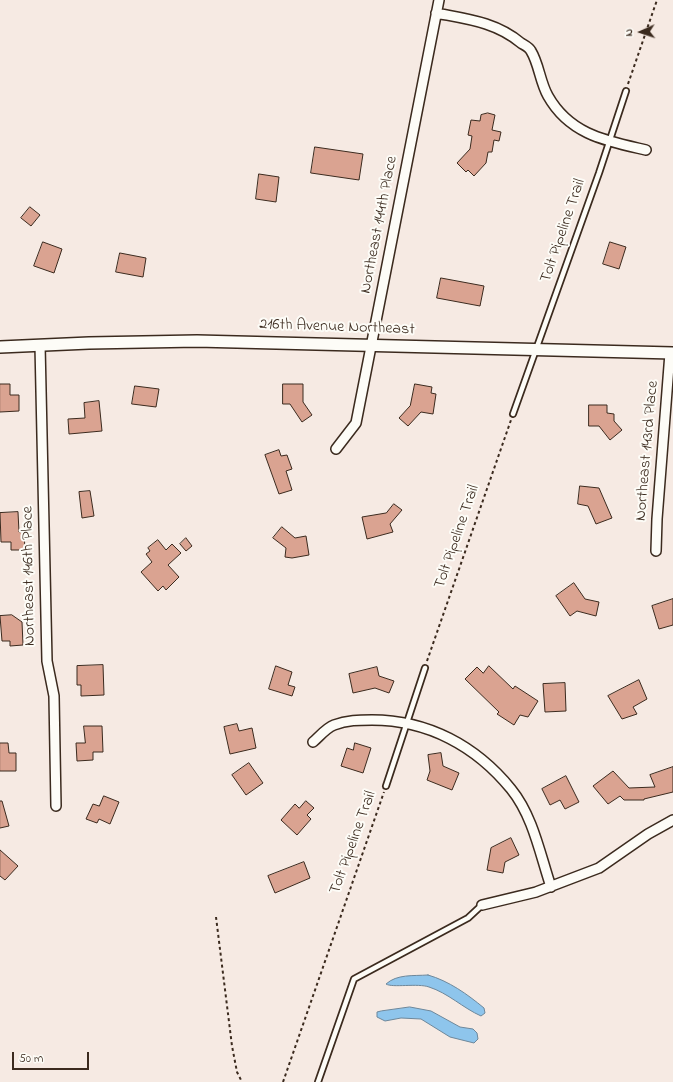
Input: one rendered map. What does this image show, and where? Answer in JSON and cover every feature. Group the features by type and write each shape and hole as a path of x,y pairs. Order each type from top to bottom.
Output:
{"street":[{"name":"Northeast 144th Place","path":"336,449 356,423 439,0"},
{"path":"436,13 475,20 507,32 530,50 548,96 563,117 584,133 610,142 646,150"},
{"name":"216th Avenue Northeast","path":"0,347 205,341 672,353"},
{"name":"Northeast 146th Place","path":"40,345 47,661 54,696 56,806"},
{"name":"Northeast 143rd Place","path":"656,551 657,520 672,353"},
{"path":"313,742 332,725 350,720 389,720 436,731 478,756 511,790 529,821 551,887"},
{"path":"482,905 551,887 599,868 648,834 673,820"}],"lane":[{"path":"513,414 610,142 626,91"},
{"path":"386,786 424,668"},
{"path":"318,1082 354,979 468,918 482,905"}],"path":[{"path":"626,91 657,0"},
{"name":"Tolt Pipeline Trail","path":"424,668 513,414"},
{"name":"Tolt Pipeline Trail","path":"283,1082 386,786"},
{"path":"216,918 232,1046 237,1072 242,1082"}],"water":[{"path":"428,975 450,984 464,993 484,1008 485,1013 481,1016 443,993 429,987 418,985 394,986 386,984 400,977"},
{"path":"410,1007 431,1011 460,1027 473,1029 477,1033 478,1039 474,1043 450,1037 421,1019 401,1018 385,1021 377,1017 377,1012"}],"building":[{"path":"488,113 495,115 492,130 501,132 499,141 494,140 492,152 488,152 486,163 474,176 468,170 466,172 457,163 470,149 472,136 468,135 471,120 480,121 481,115"},
{"path":"315,147 363,154 359,180 311,173"},
{"path":"259,174 279,177 276,202 256,199"},
{"path":"30,207 40,215 31,226 21,218"},
{"path":"43,242 62,249 54,273 34,266"},
{"path":"610,242 626,247 619,269 603,264"},
{"path":"120,253 146,258 143,277 116,272"},
{"path":"441,278 484,286 480,306 437,298"},
{"path":"0,384 10,384 10,395 19,395 19,411 0,412"},
{"path":"283,384 303,384 303,402 312,415 302,422 290,404 283,404"},
{"path":"415,384 432,387 431,393 436,394 433,414 421,412 408,426 399,418 410,406"},
{"path":"135,386 159,389 156,407 132,404"},
{"path":"99,401 102,431 69,434 68,419 85,418 84,403"},
{"path":"589,405 607,405 607,413 614,414 614,421 622,430 610,440 599,426 589,426"},
{"path":"279,450 281,456 287,455 292,469 286,471 292,490 279,494 265,455"},
{"path":"580,486 599,488 612,518 596,524 588,506 578,504"},
{"path":"90,491 94,516 82,518 79,492"},
{"path":"394,504 402,510 390,524 393,532 367,539 362,517 386,513"},
{"path":"18,512 19,532 24,532 25,550 11,550 11,542 1,542 0,513"},
{"path":"282,527 295,538 306,536 309,555 292,558 285,557 286,548 273,538"},
{"path":"186,538 192,546 186,551 180,544"},
{"path":"158,540 166,550 172,544 181,553 168,565 179,577 166,590 163,586 158,591 141,572 152,562 146,554 150,551 148,548"},
{"path":"574,583 585,599 599,602 596,616 577,611 570,616 556,596"},
{"path":"673,599 673,625 659,629 652,606"},
{"path":"12,615 22,622 23,645 10,646 10,641 2,641 0,616"},
{"path":"103,665 104,695 81,696 81,685 77,685 77,666"},
{"path":"276,666 292,672 288,685 295,687 292,696 269,689"},
{"path":"489,666 513,689 515,686 538,701 528,717 520,715 514,725 497,714 499,712 465,679 477,667 483,673"},
{"path":"377,667 379,676 394,681 389,693 375,688 353,693 349,674"},
{"path":"639,680 647,699 633,707 637,714 622,719 608,696"},
{"path":"565,683 566,711 545,712 543,684"},
{"path":"237,724 239,731 252,728 256,748 230,754 224,727"},
{"path":"84,726 102,726 103,752 93,752 93,760 77,761 76,743 85,743"},
{"path":"0,743 8,743 9,753 16,753 16,771 0,771"},
{"path":"355,743 371,748 363,773 341,766 347,748 353,750"},
{"path":"441,753 443,766 459,773 452,790 427,780 430,771 428,755"},
{"path":"249,763 263,783 246,795 232,775"},
{"path":"673,767 673,792 644,800 624,800 620,796 608,804 593,786 613,771 629,788 655,787 650,775"},
{"path":"566,776 579,802 565,809 560,800 550,805 542,789"},
{"path":"104,796 119,802 110,824 99,819 97,823 86,819 93,804 99,806"},
{"path":"0,801 2,801 9,826 0,828"},
{"path":"306,801 314,808 307,815 311,819 297,835 281,820 295,804 299,808"},
{"path":"511,838 519,855 505,862 503,873 487,870 491,848"},
{"path":"0,850 18,866 5,880 0,876"},
{"path":"304,862 310,878 275,893 268,876"}]}
